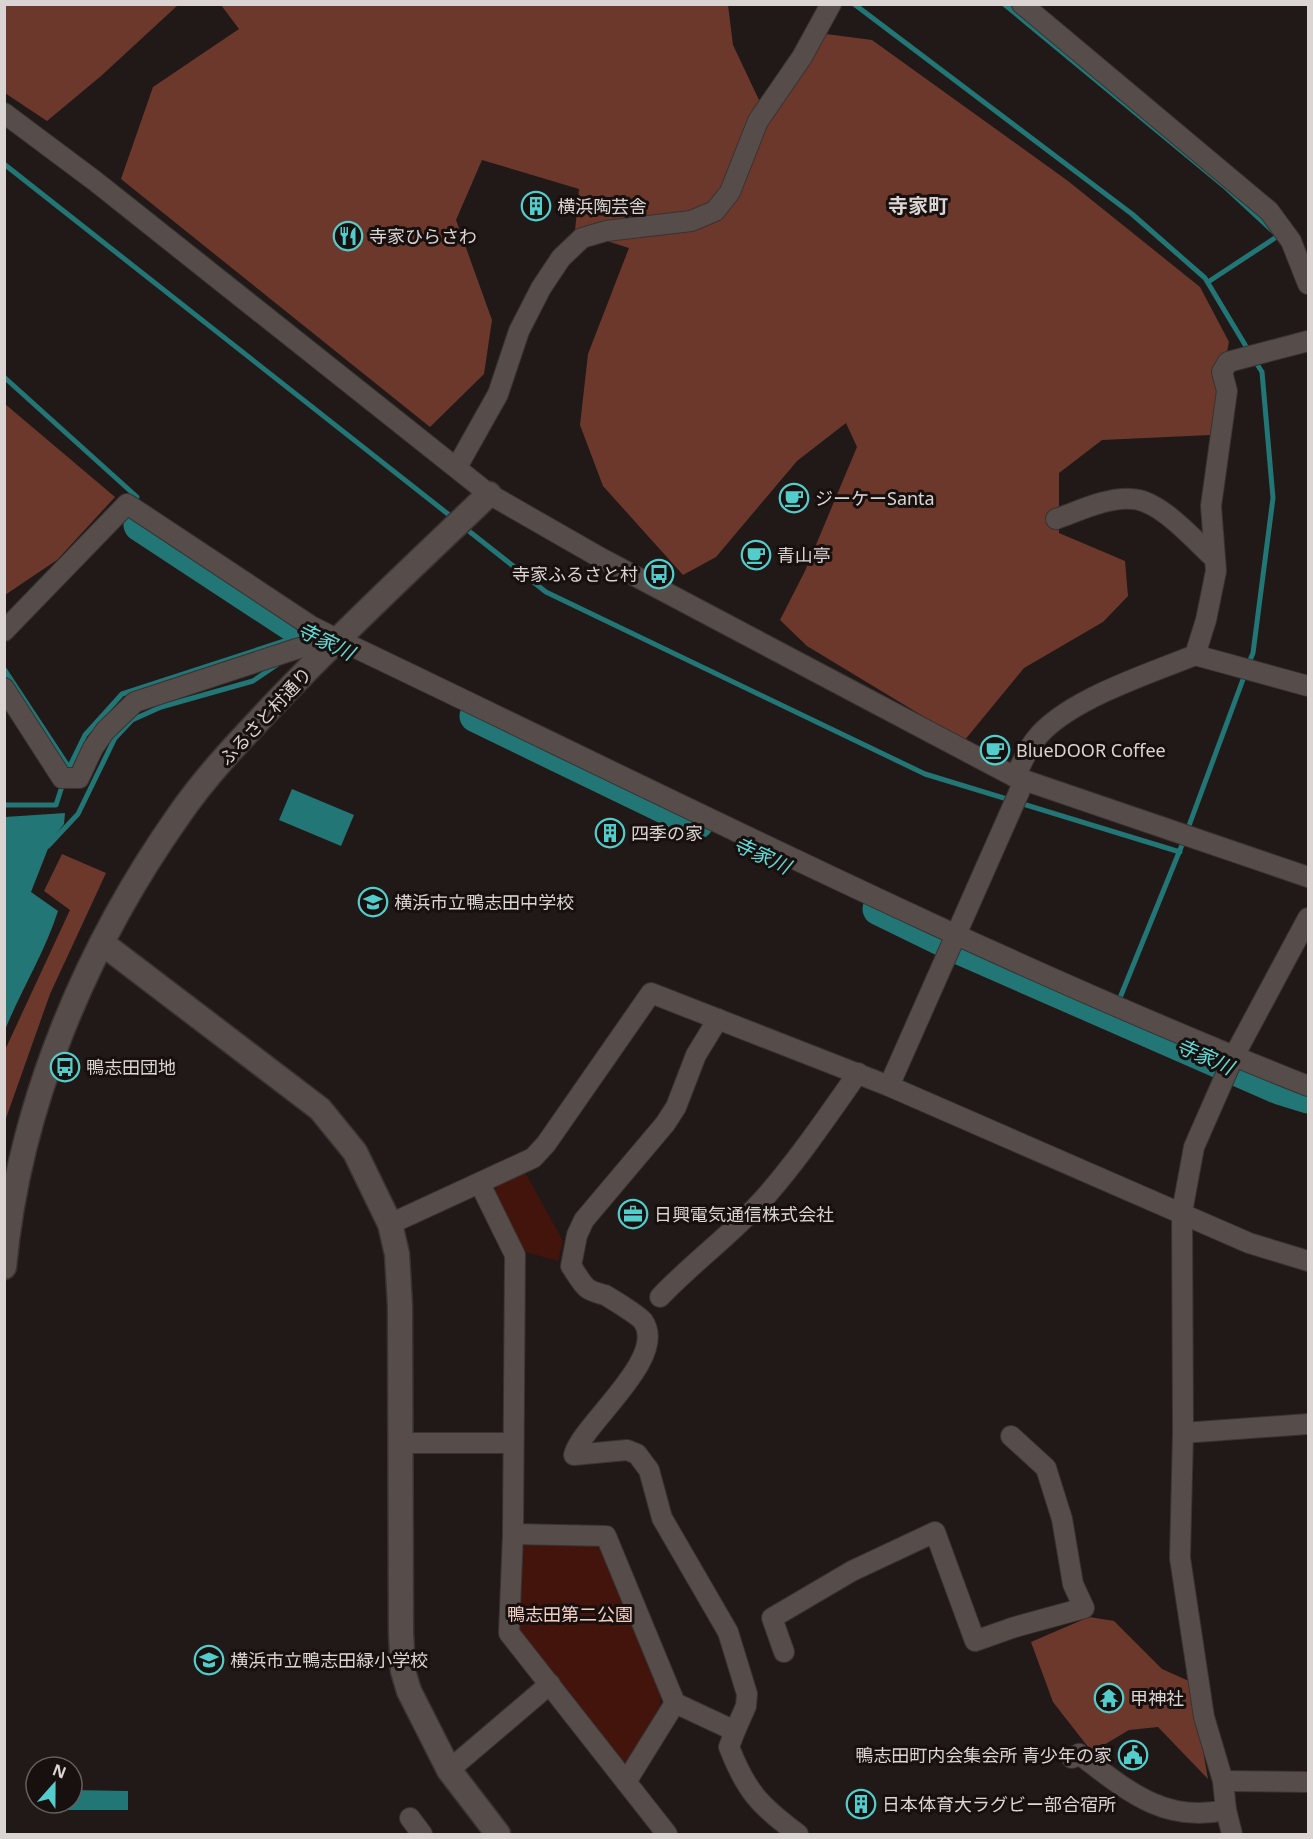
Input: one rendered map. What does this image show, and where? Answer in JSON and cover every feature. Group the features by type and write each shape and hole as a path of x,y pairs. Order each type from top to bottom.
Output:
{"street":[{"path":"457,467 498,394 519,332 532,305 561,258 582,238 606,231 691,221 715,211 730,192 758,121 802,57 831,4"},
{"path":"1022,4 1269,211 1291,241 1308,284"},
{"path":"4,113 489,494 599,557 1019,779 1308,877"},
{"path":"1195,655 1216,571 1211,506 1227,391 1222,372 1228,362 1308,341"},
{"name":"ふるさと村通り","path":"4,1267 20,1170 39,1097 74,1002 131,889 179,815 238,743 337,639 489,494"},
{"path":"1056,519 1099,504 1133,499 1158,508 1214,558"},
{"path":"4,631 128,504 311,626 337,639 955,934 1308,1086"},
{"path":"4,688 62,778 79,778 93,748 105,731 135,702 296,649 337,639"},
{"path":"889,1086 955,934 1035,739 1065,714 1106,690 1195,655 1308,686"},
{"path":"1232,1834 1226,1810 1223,1781 1204,1717 1180,1558 1183,1433 1182,1212 1194,1147 1234,1056 1308,918"},
{"path":"102,943 320,1109 355,1152 390,1224 397,1254 400,1306 400,1633 403,1671 409,1691 449,1770 498,1834"},
{"path":"390,1224 533,1158 546,1144 651,993 858,1073 1249,1243 1308,1261"},
{"path":"718,1019 696,1054 671,1115 584,1220 577,1235 571,1266 588,1289 606,1296 643,1321 646,1332 645,1345 635,1372 617,1399 583,1435 573,1455 627,1450 637,1454 649,1470 662,1518 728,1632 747,1694 746,1706 729,1747 742,1781 769,1813 798,1834"},
{"path":"660,1297 685,1271 718,1246 768,1195 858,1073"},
{"path":"480,1184 515,1255 513,1534 509,1633 667,1834"},
{"path":"1183,1433 1308,1424"},
{"path":"784,1652 772,1618 852,1571 934,1532 975,1641 1015,1627 1084,1608 1073,1584 1062,1519 1046,1468 1011,1436"},
{"path":"400,1443 513,1443"},
{"path":"513,1534 606,1536 675,1703 735,1731"},
{"path":"449,1770 550,1684"},
{"path":"626,1782 675,1703"},
{"path":"1072,1758 1079,1754 1140,1797 1163,1810 1189,1814 1226,1810"},
{"path":"1223,1781 1308,1782"},
{"path":"410,1818 422,1834"}],"green space":[{"path":"525,1172 563,1241 558,1261 523,1251 493,1195 497,1184"},
{"name":"鴨志田第二公園","path":"528,1543 593,1545 600,1549 660,1692 660,1708 627,1761 619,1762 517,1632 520,1550"}],"shaded area":[{"path":"4,5 178,5 101,76 47,121 5,93"},
{"path":"221,5 728,5 733,45 759,100 826,34 872,40 1068,181 1200,287 1229,342 1210,435 1102,440 1059,473 1059,533 1125,561 1128,596 1103,622 1024,668 964,741 807,646 780,620 805,571 857,447 846,423 797,461 716,557 683,575 603,486 580,425 588,354 629,248 575,231 579,189 482,160 456,220 492,320 484,374 430,427 121,179 153,87 239,29"},
{"path":"5,404 115,497 57,560 5,595"},
{"path":"62,854 106,873 50,994 5,1121 5,1050 70,910 44,891"},
{"path":"1089,1617 1114,1621 1162,1669 1191,1682 1208,1779 1158,1727 1129,1730 1092,1752 1053,1702 1031,1642"}],"water":[{"path":"292,789 354,815 341,846 279,820"},
{"path":"65,813 64,824 51,841 31,892 58,911 5,1030 5,817"},
{"path":"84,1790 128,1791 128,1810 84,1810"}],"waterway":[{"path":"854,4 1132,214 1205,278 1250,353"},
{"path":"1004,4 1224,186 1278,236 1208,282"},
{"path":"4,164 453,518"},
{"path":"1248,665 1253,653 1273,498 1262,372 1255,361"},
{"name":"寺家川","path":"4,377 137,497"},
{"name":"寺家川","path":"140,525 303,632"},
{"path":"465,528 546,592 925,774 1180,852"},
{"path":"66,774 85,735 122,694 306,634"},
{"path":"48,846 78,814 115,738 132,720 161,707 253,681 278,664"},
{"path":"4,669 68,766"},
{"path":"1187,831 1245,674"},
{"name":"寺家川","path":"476,716 697,823"},
{"path":"4,805 56,805 63,783"},
{"path":"1113,1015 1184,840"},
{"name":"寺家川","path":"879,909 959,948 1279,1088 1308,1097"}],"place":[{"name":"横浜陶芸舎","path":"536,206"},
{"name":"寺家ひらさわ","path":"348,236"},
{"name":"ジーケーSanta","path":"794,498"},
{"name":"青山亭","path":"756,555"},
{"name":"寺家ふるさと村","path":"659,574"},
{"name":"BlueDOOR Coffee","path":"995,750"},
{"name":"四季の家","path":"610,833"},
{"name":"横浜市立鴨志田中学校","path":"373,902"},
{"name":"鴨志田団地","path":"65,1067"},
{"name":"日興電気通信株式会社","path":"633,1214"},
{"name":"横浜市立鴨志田緑小学校","path":"209,1660"},
{"name":"甲神社","path":"1109,1698"},
{"name":"鴨志田町内会集会所 青少年の家","path":"1133,1755"},
{"name":"日本体育大ラグビー部合宿所","path":"861,1804"}],"district":[{"name":"寺家町","path":"918,205"}]}
